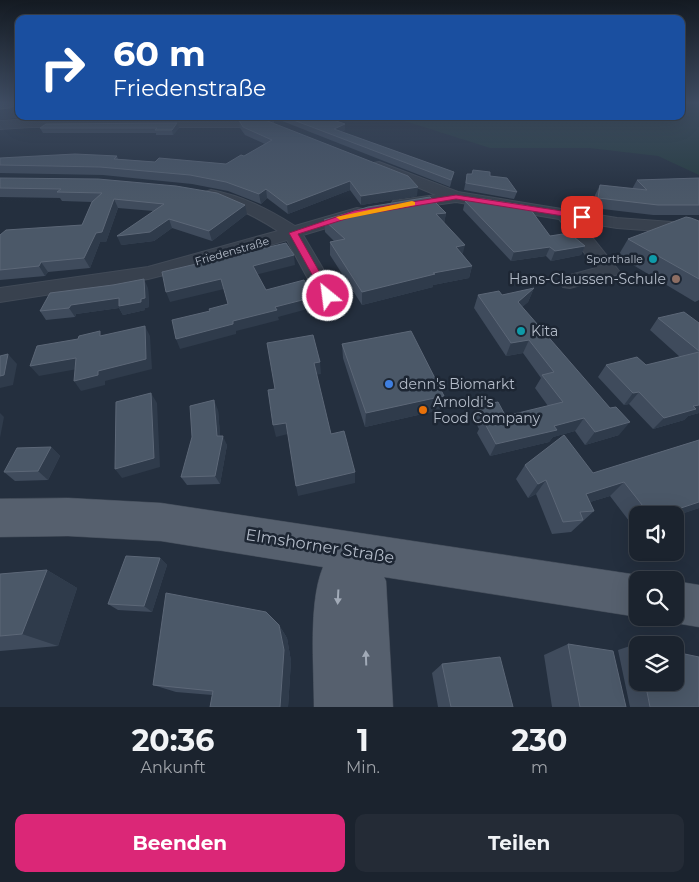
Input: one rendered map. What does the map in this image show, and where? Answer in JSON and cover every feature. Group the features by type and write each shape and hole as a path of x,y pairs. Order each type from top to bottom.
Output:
{"main road":[{"name":"Elmshorner Straße","path":"0,518 68,517 161,522 629,595"},
{"path":"339,707 336,621 339,577 352,552"},
{"path":"352,552 365,581 368,707"},
{"path":"684,604 699,606"}],"street":[{"path":"364,160 456,197"},
{"path":"197,192 231,199 261,212 293,233 328,296"},
{"name":"Friedenstraße","path":"0,295 148,273 204,259 346,216 456,197 617,222 699,229"},
{"path":"564,214 609,271 570,282"}],"green space":[{"path":"449,135 699,135 699,175 658,156 589,148 490,148"}],"building":[{"path":"261,135 303,135 408,176 418,187 361,196 350,181 287,205 266,189 259,194 226,182 190,175 100,167 0,165 0,158 75,154 117,156 114,159 155,162 159,158 226,164 272,140"},
{"path":"333,135 351,135 454,172 451,180"},
{"path":"473,170 490,172 490,176 507,178 517,192 466,183 467,174 472,174"},
{"path":"0,178 98,179 176,186 217,193 245,205 209,231 169,219 150,232 117,236 164,204 114,199 102,232 96,233 84,258 41,262 39,266 0,270 0,235 6,230 82,225 92,202 102,193 57,192 61,189 0,188"},
{"path":"699,178 699,205 658,205 598,198 600,185 647,190 637,180"},
{"path":"430,197 446,213 436,214 465,245 456,247 472,266 433,273 435,274 362,292 330,242 345,239 324,220 368,207"},
{"path":"483,199 528,206 550,236 569,233 585,246 555,251 550,247 514,252 465,201"},
{"path":"686,217 699,221 699,279 628,239"},
{"path":"286,243 294,255 253,266 266,290 304,280 314,297 275,307 277,310 233,321 233,324 176,339 172,320 210,311 209,309 228,304 221,279 166,292 162,272"},
{"path":"144,279 145,298 141,299 141,302 119,306 119,298 71,305 69,308 40,311 50,293"},
{"path":"534,288 518,302 610,408 616,407 630,422 595,432 584,418 554,426 557,430 496,444 483,420 486,419 479,406 498,402 505,415 510,415 563,402 542,375 554,372 529,340 511,343 478,295 499,291 502,295"},
{"path":"684,312 699,323 699,351 658,318"},
{"path":"145,326 146,359 98,371 98,375 74,381 76,358 30,366 37,346 78,339 79,336 100,331 100,336"},
{"name":"denn's Biomarkt","path":"411,331 444,396 366,413 342,344"},
{"path":"313,335 320,362 314,363 331,434 344,431 355,472 296,486 286,423 273,425 268,390 275,389 267,343"},
{"path":"699,352 699,405 693,406 696,409 664,418 639,392 633,393 606,365 637,357 646,365"},
{"path":"8,354 4,375 0,376 0,356"},
{"path":"151,393 154,458 115,469 116,402"},
{"path":"214,400 217,436 223,436 215,476 181,477 192,437 190,406"},
{"path":"564,435 593,473 699,440 699,502 684,507 643,506 624,482 586,494 594,511 580,512 583,520 563,522 546,480 538,484 525,465"},
{"path":"51,447 38,471 4,472 17,448"},
{"path":"126,556 160,558 144,606 108,604"},
{"path":"47,570 22,634 0,636 0,574"},
{"path":"166,593 266,612 279,625 284,650 280,707 210,707 213,691 153,685"},
{"path":"568,644 613,651 626,707 580,707"},
{"path":"684,654 699,657 699,707 650,707 647,691 684,691"},
{"path":"500,657 513,707 451,707 442,664"}],"slow traffic":[{"path":"340,217 412,203"}],"place":[{"name":"Sporthalle","path":"653,259"},
{"name":"Hans-Claussen-Schule","path":"676,279"},
{"name":"Kita","path":"521,331"},
{"name":"denn's Biomarkt","path":"389,384"},
{"name":"Arnoldi's Food Company","path":"423,410"}],"route":[{"path":"328,296 293,233 354,213 456,197 582,217"}]}
